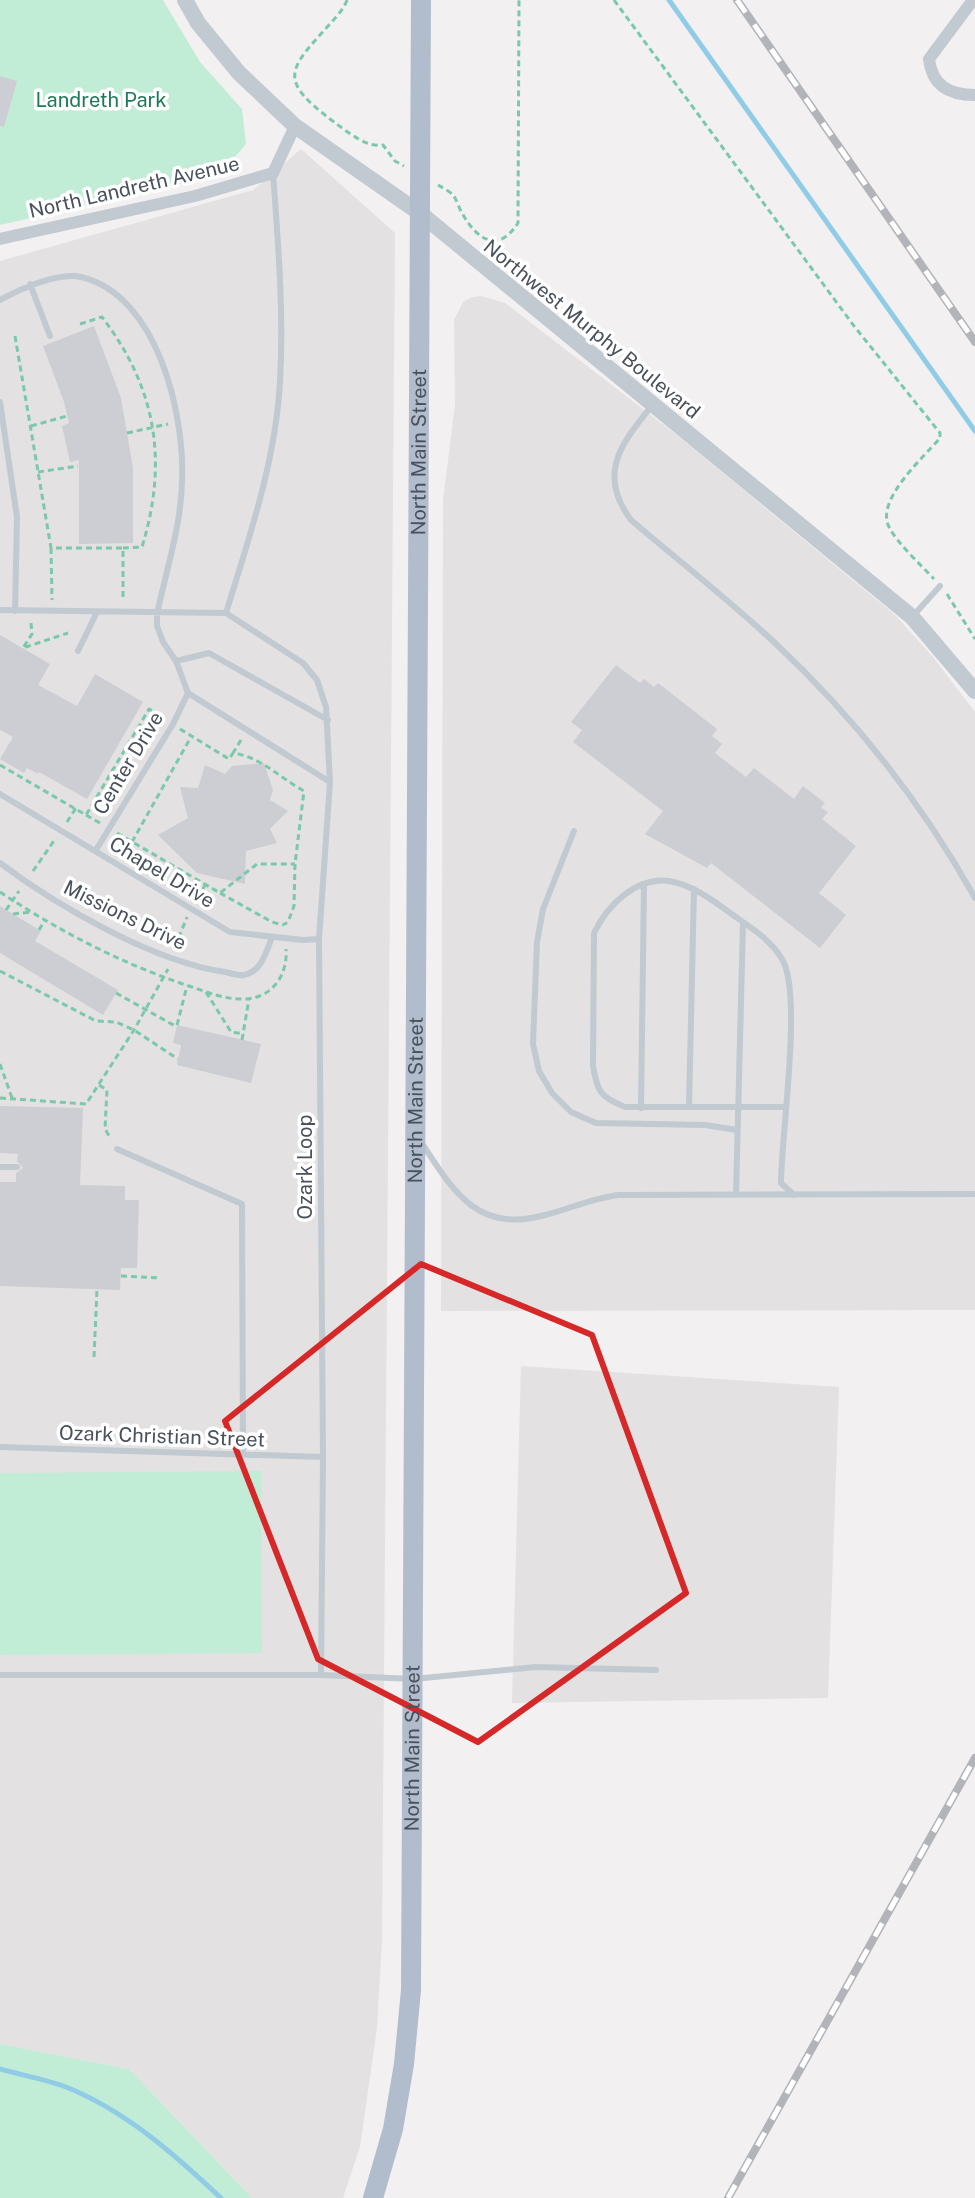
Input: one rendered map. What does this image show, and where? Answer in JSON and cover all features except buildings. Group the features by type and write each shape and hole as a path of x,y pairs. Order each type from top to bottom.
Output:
{"main road":[{"name":"North Main Street","path":"373,2198 393,2129 404,2064 411,1990 421,0"}],"street":[{"name":"Northwest Murphy Boulevard","path":"185,0 198,23 239,73 295,126 421,214 912,617 975,691"},
{"path":"973,0 929,59 933,78 941,86 957,95 975,95"},
{"path":"273,173 295,126"},
{"name":"North Landreth Avenue","path":"0,239 195,196 273,173"}],"lane":[{"path":"0,610 226,613 263,481 280,384 281,293 273,173"},
{"path":"0,300 30,284 79,276 117,293 138,319 153,344 169,382 179,422 183,483 157,614 157,626 163,642 176,661 188,693 330,782"},
{"path":"30,284 50,336"},
{"path":"0,402 17,517 15,611"},
{"path":"653,404 624,441 616,459 614,489 623,510 775,643 852,723 918,805 975,898"},
{"path":"912,617 940,586"},
{"path":"78,651 97,612"},
{"name":"Ozark Loop","path":"226,613 303,663 317,680 328,720 330,782 319,939 323,1457 321,1675"},
{"path":"176,661 209,653 328,720"},
{"name":"Center Drive","path":"96,850 173,724 188,693"},
{"name":"Chapel Drive","path":"0,794 230,932 319,939"},
{"path":"574,831 543,909 537,942 533,1044 539,1071 552,1093 571,1112 596,1123 705,1125 737,1130"},
{"name":"Missions Drive","path":"0,863 79,915 172,959 214,971 244,975 256,969 272,937"},
{"path":"785,1107 625,1107 608,1100 596,1087 593,1066 594,933 603,913 619,897 644,885 663,881 679,883 694,889 743,922 782,959 789,975 791,1007 781,1183 794,1195"},
{"path":"641,1108 644,885"},
{"path":"689,1107 694,889"},
{"path":"736,1195 743,922"},
{"path":"417,1134 458,1197 470,1207 500,1218 519,1220 539,1217 619,1195 975,1194"},
{"path":"117,1149 242,1204 243,1455"},
{"path":"0,1167 17,1167"},
{"name":"Ozark Christian Street","path":"0,1447 323,1457"},
{"path":"0,1675 321,1675 414,1679 536,1667 656,1670"}],"path":[{"path":"614,0 854,326 940,433 940,438 910,470 888,503 886,516 889,527 955,603 975,639"},
{"path":"51,548 142,547 151,516 156,456 146,398 117,336 102,317 80,324"},
{"path":"15,336 51,548 53,612"},
{"path":"31,426 67,416"},
{"path":"127,433 179,422"},
{"path":"38,472 78,466"},
{"path":"123,548 123,613"},
{"path":"29,611 32,634 23,648 68,633"},
{"path":"86,815 149,709 229,759 247,730"},
{"path":"132,842 191,736"},
{"path":"0,765 205,885 283,925 288,922 294,906 295,864 304,791 249,755 233,753"},
{"path":"6,910 76,808"},
{"path":"220,893 257,864 295,864"},
{"path":"193,877 197,873"},
{"path":"0,1098 86,1104 165,978 181,929 205,885"},
{"path":"0,892 45,920 165,978 235,999 249,999 268,992 280,981 287,959 284,938"},
{"path":"13,914 31,912"},
{"path":"39,930 45,920"},
{"path":"0,971 96,1021 116,1022 134,1030 178,1059"},
{"path":"116,993 177,1026 187,986"},
{"path":"206,992 231,1032 244,1034"},
{"path":"242,1040 249,999"},
{"path":"0,1064 12,1099"},
{"path":"98,1084 107,1090 105,1129 117,1149"},
{"path":"121,1276 160,1278"},
{"path":"94,1357 97,1289"}],"highlighted area":[{"path":"421,1264 592,1335 686,1593 478,1742 318,1659 225,1421"}],"shaded area":[{"path":"301,149 395,233 382,1939 377,2028 360,2147 343,2198 252,2198 129,2069 0,2044 0,261 253,190"},
{"path":"481,296 505,303 682,439 895,615 933,657 975,712 975,1310 441,1311 443,500 455,405 454,320 463,302"},
{"path":"521,1366 839,1387 828,1698 512,1703"}],"green space":[{"name":"Landreth Park","path":"0,0 163,0 200,62 242,109 246,144 229,164 198,180 0,225"},
{"path":"261,1471 262,1653 0,1655 0,1473"},
{"path":"0,2044 129,2069 252,2198 0,2198"}],"waterway":[{"path":"669,0 975,431"},
{"path":"0,2069 66,2087 109,2108 167,2150 221,2198"}],"railway":[{"path":"737,0 975,342"},
{"path":"728,2198 975,1758"}]}
